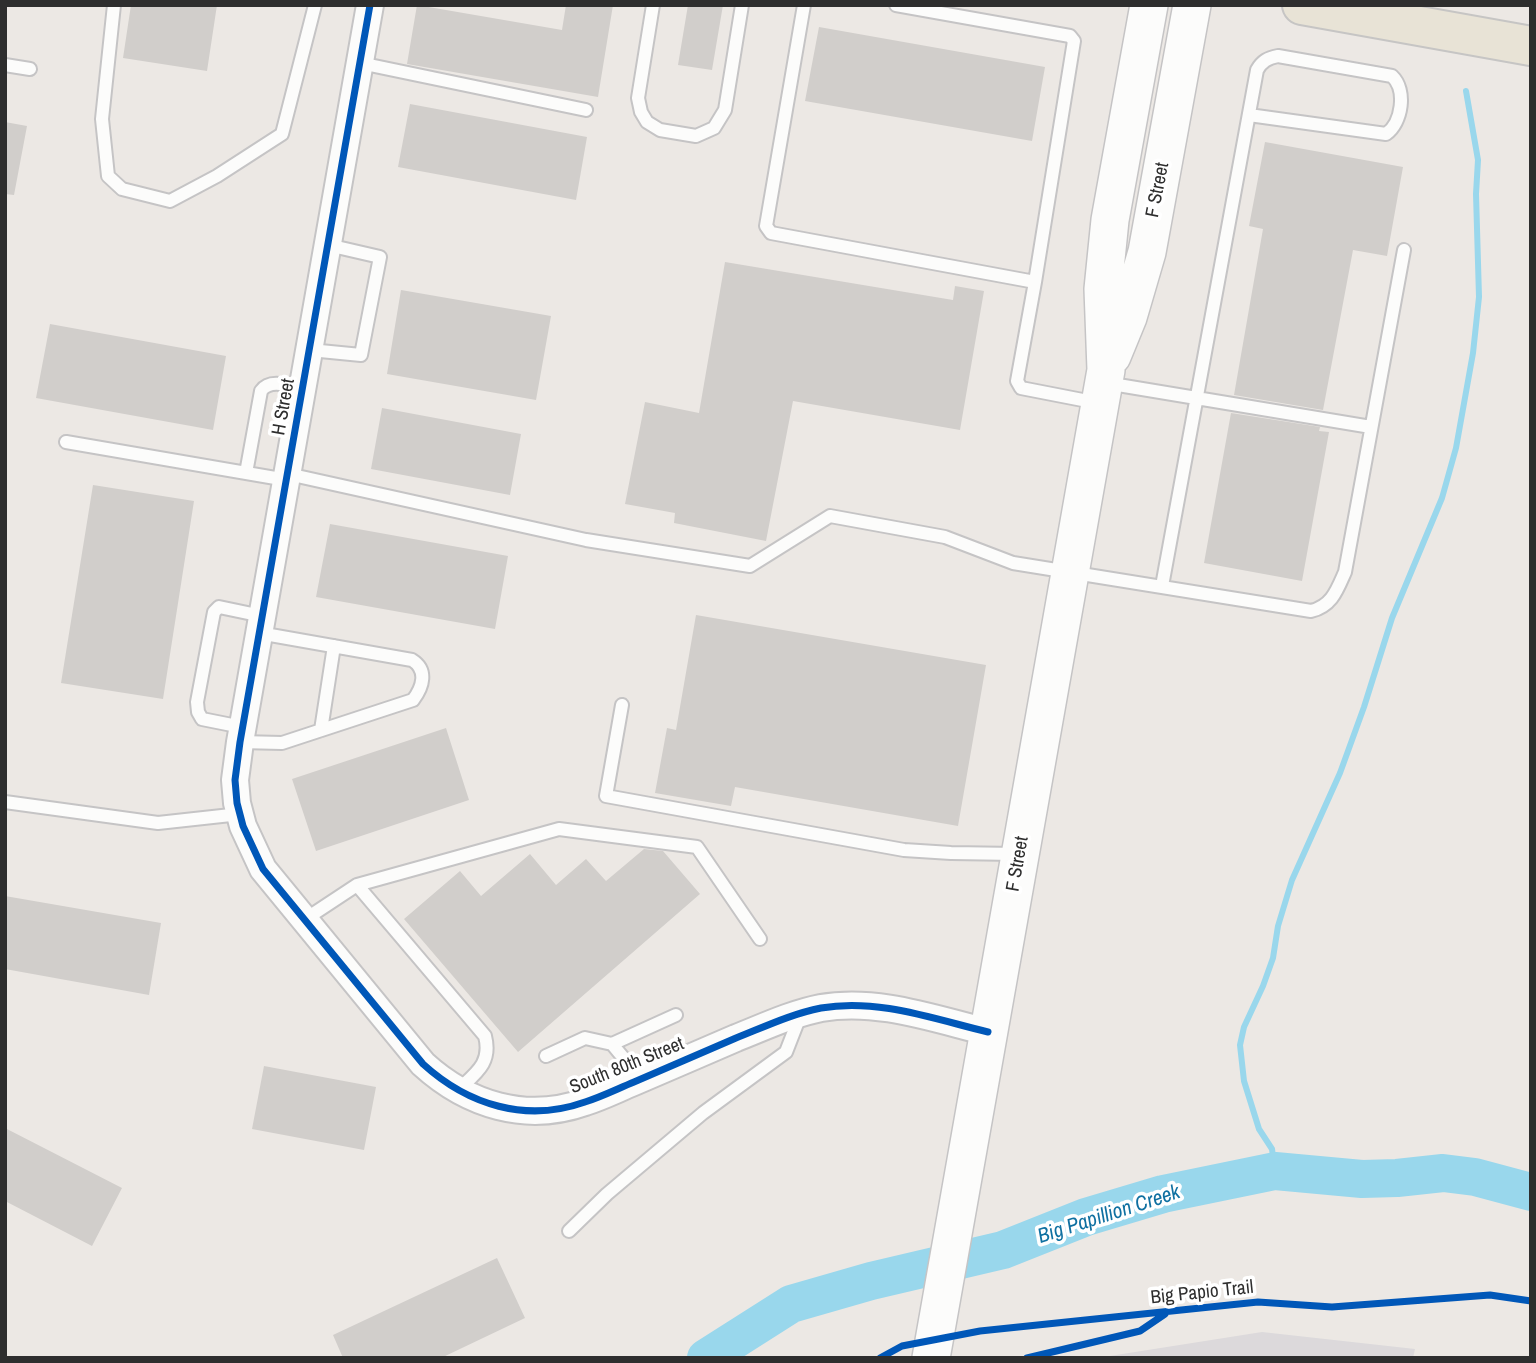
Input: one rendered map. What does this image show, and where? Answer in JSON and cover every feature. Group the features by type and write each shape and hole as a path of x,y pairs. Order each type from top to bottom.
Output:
{"main road":[{"path":"1302,5 1531,46"}],"street":[{"name":"H Street","path":"240,814 235,780 241,735 370,5"},
{"name":"F Street","path":"931,1358 1103,385 1103,289 1110,220 1149,5"},
{"name":"F Street","path":"1103,385 1128,317 1147,252 1192,5"},
{"name":"South 80th Street","path":"240,814 253,852 263,869 423,1064 458,1090 500,1108 538,1112 584,1102 802,1012 824,1007 886,1007 988,1032"}],"lane":[{"path":"114,5 102,120 108,176 122,189 170,201 217,176 282,134 315,5"},
{"path":"653,5 638,97 641,112 647,122 660,130 696,136 715,128 725,110 742,5"},
{"path":"804,5 765,226 771,233 1035,282"},
{"path":"896,5 1070,36 1074,41 1017,381 1021,388 1103,385 1198,397 1371,427"},
{"path":"1162,586 1257,70 1261,63 1278,56 1383,74 1396,81 1402,93 1396,123 1386,134 1249,115"},
{"path":"360,63 586,110"},
{"path":"5,65 30,69"},
{"path":"310,350 361,355 380,257 328,245"},
{"path":"66,442 246,473 288,477 586,540 750,566 830,516 945,537 1013,563 1311,611 1328,604 1345,572 1404,250"},
{"path":"246,473 261,391 270,383 303,389"},
{"path":"219,607 260,624 334,646 412,660 420,665 423,676 421,690 413,700 282,743 241,735 202,719 198,712 197,702 214,612 219,607"},
{"path":"321,730 334,646"},
{"path":"622,705 606,796 904,850 1020,854"},
{"path":"5,802 158,823 240,814"},
{"path":"304,920 357,885 559,829 697,848 760,939"},
{"path":"357,885 485,1036 488,1049 481,1068 458,1090"},
{"path":"569,1231 607,1194 703,1113 786,1052 802,1012"},
{"path":"546,1056 585,1038 612,1044 676,1015"},
{"path":"612,1044 640,1079"}],"shaded area":[{"path":"1262,1332 1415,1349 1413,1358 1097,1358"}],"building":[{"path":"131,5 217,5 207,71 123,58"},
{"path":"417,5 562,30 566,5 613,5 598,97 407,64"},
{"path":"688,5 723,5 712,70 678,65"},
{"path":"819,27 1045,67 1032,141 805,101"},
{"path":"410,104 587,137 576,200 398,167"},
{"path":"5,122 27,126 14,195 5,194"},
{"path":"1265,142 1403,167 1387,256 1353,250 1323,410 1234,395 1263,229 1249,226"},
{"path":"725,262 953,300 955,286 984,291 960,430 793,401 766,541 674,523 675,513 625,504 645,402 699,413"},
{"path":"401,290 551,316 536,400 387,374"},
{"path":"50,324 226,356 213,430 36,398"},
{"path":"382,408 521,434 510,495 371,469"},
{"path":"1231,413 1320,427 1319,431 1329,432 1302,581 1204,563"},
{"path":"93,485 194,501 163,699 61,683"},
{"path":"330,524 508,556 495,629 316,597"},
{"path":"696,615 986,665 958,826 735,787 731,806 655,793 667,728 676,730"},
{"path":"446,728 469,800 316,851 292,779"},
{"path":"644,849 663,851 700,894 518,1052 404,919 460,871 481,896 530,854 556,885 586,859 606,881"},
{"path":"5,896 161,923 149,995 5,969"},
{"path":"264,1066 376,1087 364,1150 252,1129"},
{"path":"5,1128 122,1188 92,1246 5,1201"},
{"path":"497,1258 525,1318 441,1358 343,1358 333,1335"}],"waterway":[{"path":"1275,1171 1272,1149 1259,1129 1244,1081 1240,1045 1244,1027 1273,958 1278,926 1292,880 1340,773 1392,618 1442,498 1456,448 1473,353 1479,297 1476,194 1478,160 1466,91"},
{"name":"Big Papillion Creek","path":"706,1358 791,1304 871,1281 1003,1250 1086,1217 1163,1194 1275,1171 1362,1179 1443,1173 1475,1177 1531,1192"}],"cycle path":[{"path":"370,5 235,780 243,826 263,869 423,1064 459,1090 478,1100 499,1106 541,1111 585,1102 767,1025 821,1008 863,1006 905,1011 988,1032"},
{"name":"Big Papio Trail","path":"880,1358 902,1346 980,1331 1258,1302 1332,1307 1490,1295 1531,1301"},
{"name":"Big Papio Trail","path":"1027,1358 1140,1331 1165,1314"}]}
